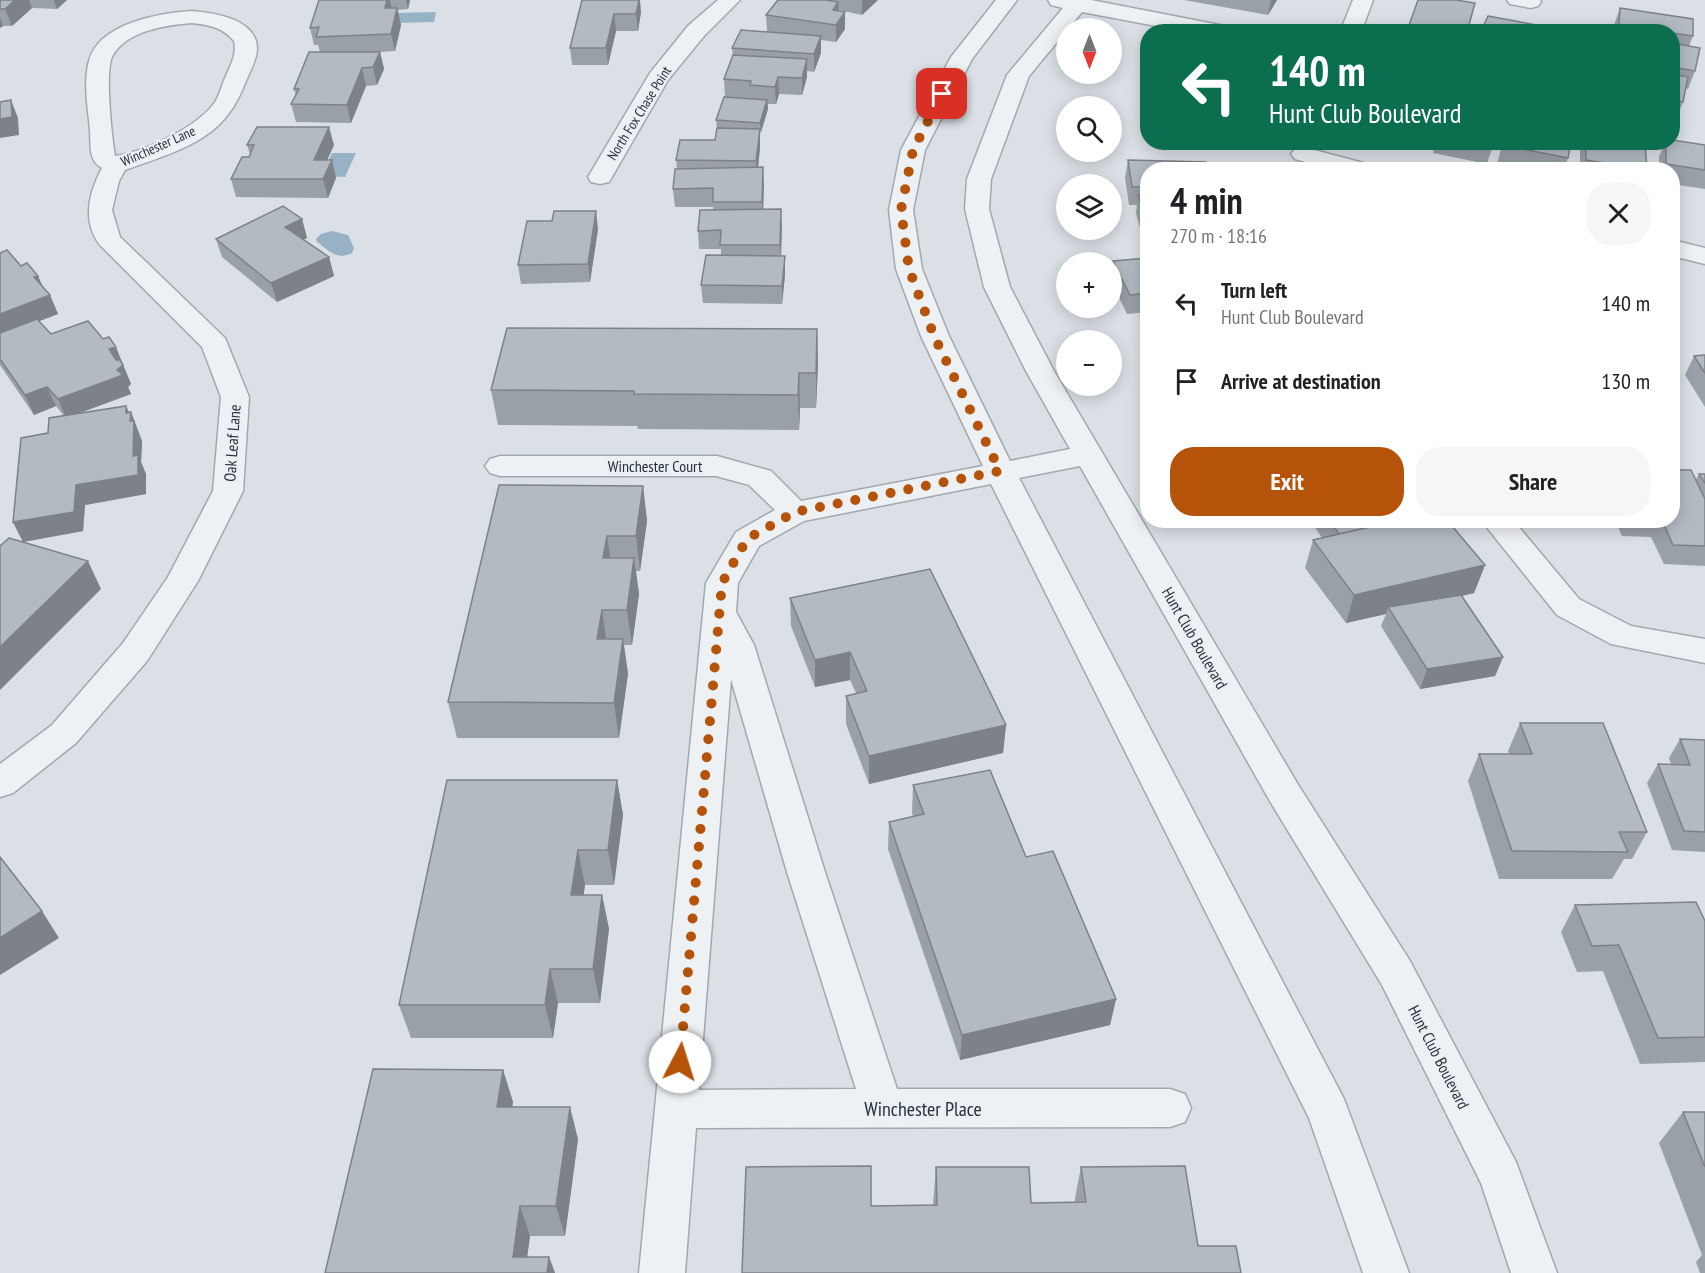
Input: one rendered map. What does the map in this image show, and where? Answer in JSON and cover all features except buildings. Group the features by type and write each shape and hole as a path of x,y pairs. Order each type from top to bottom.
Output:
{"street":[{"name":"North Fox Chase Point","path":"600,177 658,78 696,31 730,0"},
{"path":"1007,0 962,57 913,150 901,210 909,269 934,336 1000,471 1329,1113 1386,1273"},
{"path":"1353,24 1363,0"},
{"path":"1070,2 1183,24"},
{"name":"Hunt Club Boulevard","path":"1070,2 1018,75 979,179 977,210 997,287 1040,371 1284,793 1396,973 1501,1178 1534,1273"},
{"name":"Winchester Lane","path":"188,17 209,20 234,28 242,36 246,47 245,59 225,104 207,123 193,133 115,165 105,160 103,154 98,68 108,46 124,34 145,24 188,17"},
{"path":"1302,155 1330,162"},
{"name":"Oak Leaf Lane","path":"0,783 64,734 135,652 182,581 228,491 236,397 215,344 108,239 100,210 106,181 115,165"},
{"path":"1680,250 1705,256"},
{"path":"662,1273 722,583 747,539 795,512 1089,455"},
{"name":"Winchester Court","path":"500,466 717,466 760,478 795,512"},
{"path":"1503,528 1568,607 1623,636 1705,651"},
{"path":"720,613 737,645 806,872 884,1109"},
{"name":"Winchester Place","path":"676,1109 1170,1108"}],"water":[{"path":"436,12 434,22 394,23 397,13"},
{"path":"332,153 356,153 345,177 321,176"},
{"path":"332,231 348,235 354,248 352,253 337,255 317,242 316,239 321,234"}],"route":[{"path":"680,1062 722,583 747,539 795,512 1000,471 934,336 909,269 901,210 913,150 942,94"}]}
